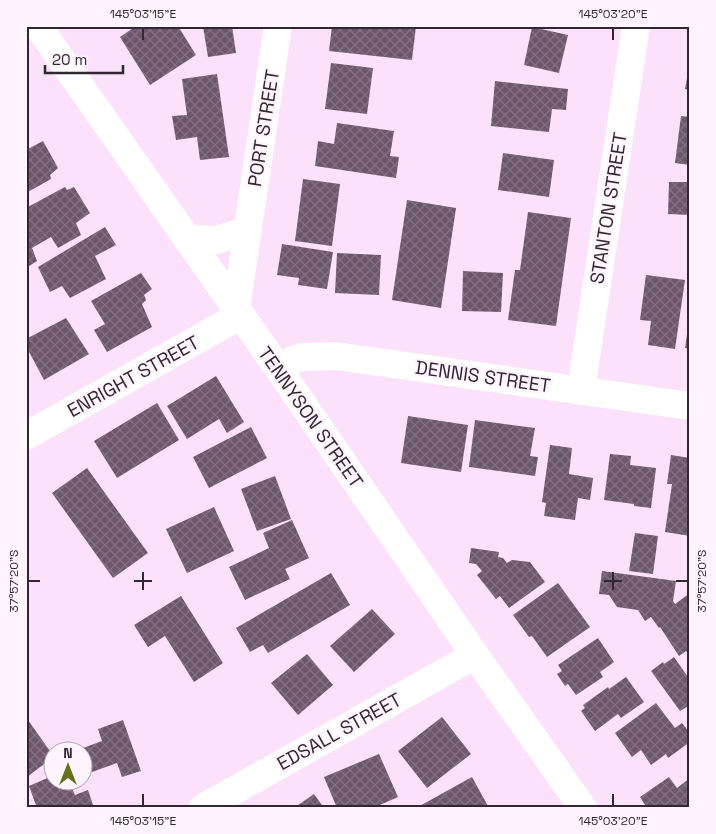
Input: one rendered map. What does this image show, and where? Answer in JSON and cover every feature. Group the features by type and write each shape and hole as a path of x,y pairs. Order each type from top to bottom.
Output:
{"street":[{"name":"TENNYSON STREET","path":"38,26 583,808"},
{"name":"PORT STREET","path":"238,312 278,26"},
{"name":"STANTON STREET","path":"580,390 636,26"},
{"path":"187,239 217,240 248,230"},
{"name":"ENRIGHT STREET","path":"26,436 238,312"},
{"name":"DENNIS STREET","path":"278,368 302,357 336,356 690,406"},
{"name":"EDSALL STREET","path":"202,808 475,655"}],"building":[{"path":"136,26 178,26 196,55 150,85 120,37"},
{"path":"203,26 232,26 236,53 208,57"},
{"path":"332,26 416,26 412,60 329,51"},
{"path":"532,27 568,35 559,73 524,65"},
{"path":"331,63 373,68 367,114 325,109"},
{"path":"690,68 690,90 685,89"},
{"path":"217,74 229,157 200,160 197,137 176,140 172,116 187,115 182,79"},
{"path":"495,81 568,89 566,110 552,109 549,132 491,126"},
{"path":"681,116 690,117 690,165 675,163"},
{"path":"337,123 394,131 390,156 399,157 396,178 315,166 318,141 334,144"},
{"path":"43,141 58,168 50,175 51,179 26,193 26,150"},
{"path":"503,153 554,160 549,197 498,190"},
{"path":"303,179 340,184 332,246 295,241"},
{"path":"669,182 690,182 690,215 668,214"},
{"path":"65,187 67,190 74,187 90,213 76,223 81,235 58,248 51,237 32,248 37,261 26,268 26,208"},
{"path":"407,200 456,208 441,308 392,300"},
{"path":"528,212 571,218 556,326 508,320 515,270 520,270"},
{"path":"105,227 116,245 95,256 106,279 70,298 62,286 50,292 38,267"},
{"path":"282,244 333,252 327,289 298,285 299,278 277,275"},
{"path":"337,253 381,255 379,295 335,293"},
{"path":"463,271 503,273 501,312 462,311"},
{"path":"141,273 152,289 144,295 146,300 142,304 152,327 107,352 94,330 105,324 91,301"},
{"path":"646,275 685,280 675,349 648,345 651,321 640,320"},
{"path":"66,318 89,354 44,380 26,346 26,339"},
{"path":"690,321 690,349 685,348"},
{"path":"216,376 244,422 227,433 219,419 187,439 167,406"},
{"path":"157,403 179,440 117,478 94,441"},
{"path":"408,416 468,425 461,472 401,463"},
{"path":"475,420 535,428 530,456 538,457 535,476 469,467"},
{"path":"251,427 267,458 209,488 193,457"},
{"path":"550,445 572,448 569,474 593,478 590,500 578,498 575,520 544,516 546,503 542,502"},
{"path":"610,454 631,456 630,465 656,468 651,508 604,500"},
{"path":"671,455 690,458 690,536 665,532 672,484 667,484"},
{"path":"87,468 148,553 113,578 52,493"},
{"path":"275,476 291,519 257,531 241,489"},
{"path":"214,507 234,551 187,573 166,529"},
{"path":"292,520 309,558 285,569 290,579 245,600 229,567 269,548 263,533"},
{"path":"635,533 658,536 653,574 629,571"},
{"path":"471,548 499,552 498,557 503,558 507,563 512,560 530,562 545,582 509,608 500,596 496,599 477,575 482,571 476,564 469,563"},
{"path":"602,571 676,581 673,601 675,604 690,593 690,656 686,651 679,656 651,617 645,621 638,610 617,607 609,595 599,594"},
{"path":"331,573 350,605 268,653 263,645 250,652 236,628"},
{"path":"558,583 590,627 547,657 532,636 529,637 513,615"},
{"path":"181,596 223,663 194,682 165,636 148,647 134,625"},
{"path":"372,609 395,634 354,672 330,646"},
{"path":"598,638 614,662 600,672 603,677 576,695 568,684 565,686 557,674 562,671 558,665"},
{"path":"307,654 333,685 298,715 271,683"},
{"path":"674,657 690,683 690,705 680,711 651,671"},
{"path":"626,677 644,702 621,718 618,714 595,731 581,711 585,708 583,705"},
{"path":"656,703 675,728 682,723 690,733 690,742 668,758 666,754 651,765 641,750 632,757 615,733"},
{"path":"442,717 471,754 427,788 398,751"},
{"path":"28,720 44,742 42,742 42,766 27,777 26,775 26,721"},
{"path":"123,720 141,771 122,777 117,763 92,772 92,745 102,741 98,729"},
{"path":"379,754 398,797 373,808 337,808 324,777"},
{"path":"472,777 489,808 416,808"},
{"path":"669,777 677,788 690,778 690,808 647,808 640,797"},
{"path":"42,780 42,792 74,792 75,795 89,792 94,808 37,808 29,786"},
{"path":"314,794 324,808 294,808"}]}
